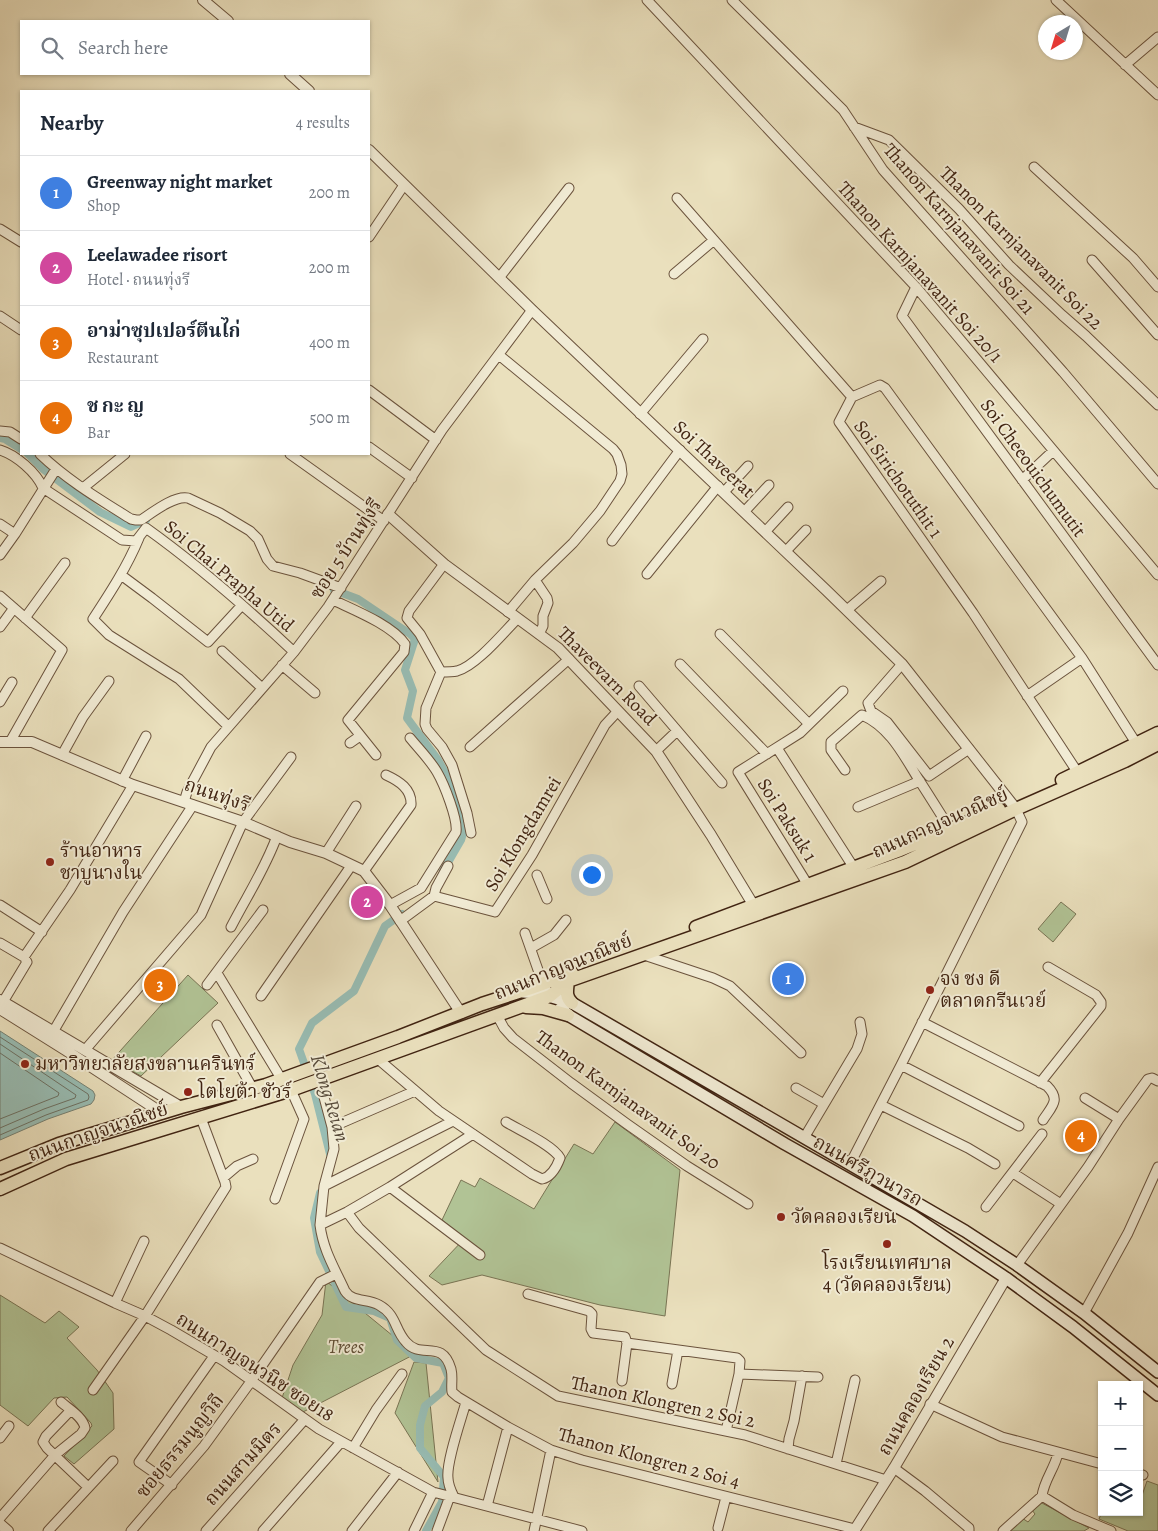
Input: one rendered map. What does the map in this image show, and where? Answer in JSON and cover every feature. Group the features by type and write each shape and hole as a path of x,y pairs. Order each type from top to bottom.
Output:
{"main road":[{"name":"ถนนกาญจนวณิชย์","path":"0,1189 66,1160 201,1118 323,1071 482,1004 644,954 906,862 1078,772 1158,733"},
{"name":"ถนนกาญจนวณิชย์","path":"323,1071 378,1059 550,996 568,978 1014,807 1125,761 1158,744"},
{"path":"520,1006 570,1009 567,996 568,978"},
{"path":"519,992 550,996"},
{"name":"ถนนศรีภูวนารถ","path":"550,996 785,1144 913,1216 1006,1278 1073,1327 1158,1395"},
{"name":"ถนนศรีภูวนารถ","path":"570,1009 777,1122 965,1231 1017,1264 1084,1313 1158,1372"},
{"name":"ถนนกาญจนวณิชย์","path":"0,1168 59,1144 181,1107 253,1089 290,1083"},
{"path":"181,1107 187,1122"},
{"path":"162,1113 168,1128"},
{"path":"770,1134 777,1122"},
{"path":"1006,1278 1017,1264"}],"street":[{"path":"203,0 227,20"},
{"name":"Thanon Karnjanavanit Soi 20/1","path":"647,0 916,288 1158,575"},
{"name":"Thanon Karnjanavanit Soi 21","path":"732,0 843,110 883,170 1059,368 1158,484"},
{"path":"1056,0 1158,95"},
{"path":"1125,65 1158,37"},
{"path":"291,75 308,90"},
{"name":"Thanon Karnjanavanit Soi 22","path":"854,127 889,140 959,209 1009,265 1158,405"},
{"name":"Soi Thaveerat","path":"370,151 532,310 902,664 1014,807"},
{"path":"1034,167 1133,258 1158,287"},
{"path":"370,236 404,185"},
{"path":"499,278 570,188"},
{"name":"Soi Sirichotuthit 1","path":"677,198 852,397 838,422 972,613 1078,772"},
{"path":"0,229 20,241"},
{"path":"674,274 714,240"},
{"path":"1092,260 1158,335"},
{"name":"Soi Cheeouichumutit","path":"916,288 902,316 1158,665"},
{"name":"ซอย 5 บ้านทุ่งรี","path":"51,1036 123,912 189,804 191,785 212,747 228,726 294,652 333,600 442,430 532,310"},
{"path":"0,316 20,329"},
{"path":"640,414 703,339"},
{"path":"499,355 613,449 621,465 622,474 620,481 600,511 573,543 535,580 508,612"},
{"path":"852,397 880,386 885,388 1082,658 1136,743"},
{"path":"370,391 436,440"},
{"path":"0,431 10,432 20,438"},
{"path":"370,448 412,478"},
{"name":"Soi Chai Prapha Utid","path":"0,450 21,462 38,479 43,488 122,540 136,541 146,528 199,568 294,652"},
{"path":"612,540 680,450"},
{"path":"1022,480 1053,451"},
{"path":"41,455 56,470 131,519 141,520 173,500 185,497 220,513 255,535 267,559 273,566 300,572 341,588"},
{"path":"83,488 124,455"},
{"path":"292,455 386,518"},
{"path":"647,574 721,489 748,466"},
{"path":"0,555 56,470"},
{"path":"744,512 769,485"},
{"path":"765,532 788,507"},
{"name":"Thaveevarn Road","path":"386,518 444,564 558,648 569,659 656,751 711,834 754,906"},
{"path":"0,524 15,534"},
{"path":"786,551 806,530"},
{"path":"139,538 134,552 93,619 109,635 179,679 228,726"},
{"path":"24,618 65,563"},
{"path":"441,672 420,634 407,618 409,611 444,564"},
{"path":"120,575 208,642 242,605"},
{"path":"535,580 547,598 548,603 543,626 539,634"},
{"path":"847,610 881,581"},
{"path":"0,596 62,650 5,742"},
{"path":"333,600 370,617 404,642 404,652 348,720 376,755"},
{"path":"0,626 14,608"},
{"path":"441,672 458,671 467,667 517,618"},
{"path":"720,634 809,724"},
{"path":"222,651 262,688"},
{"path":"1027,696 1082,658"},
{"path":"470,747 569,659"},
{"path":"680,664 767,754 800,733 843,691"},
{"path":"902,664 868,703 871,712 887,722 929,776 969,750"},
{"path":"282,665 315,693"},
{"path":"392,908 421,888 455,835 456,823 448,798 442,747 425,724 426,708 441,672"},
{"path":"62,755 84,717 109,681"},
{"path":"0,702 12,682"},
{"path":"639,686 722,783"},
{"name":"Soi Klongdamrei","path":"434,896 495,912 532,855 605,724 618,711"},
{"path":"845,770 831,750 831,742 862,715 881,727 899,747 950,830"},
{"path":"656,751 677,731"},
{"path":"122,781 146,736"},
{"path":"350,743 360,736"},
{"path":"410,738 444,768 467,813 471,833"},
{"name":"ถนนทุ่งรี","path":"5,742 32,742 133,786 243,822 290,842 326,853 364,871"},
{"path":"777,748 854,868"},
{"name":"Soi Paksuk 1","path":"767,754 738,772 808,885"},
{"path":"86,1050 202,914 243,822 291,757"},
{"path":"386,775 402,784 411,798 411,805 364,871 392,908 461,1013"},
{"path":"858,808 920,781"},
{"path":"24,957 70,890 133,786"},
{"path":"326,853 356,806"},
{"path":"850,1164 881,1106 1022,822 1014,807"},
{"path":"230,927 269,858 277,836"},
{"path":"261,996 351,866"},
{"path":"400,921 434,896 436,888 448,866"},
{"path":"537,875 547,898"},
{"path":"0,905 42,932"},
{"path":"207,985 263,910"},
{"path":"531,948 554,935 566,920"},
{"path":"525,933 543,984 550,996"},
{"path":"0,942 24,957 27,962 1,1004 51,1036 162,1113"},
{"path":"644,954 714,978 730,986 801,1053"},
{"path":"1040,1083 1101,1006 1101,1002 1096,995 1048,967"},
{"path":"217,973 290,1083 304,1119 275,1199"},
{"name":"Thanon Karnjanavanit Soi 20","path":"497,1015 508,1034 627,1124 748,1204"},
{"path":"804,1138 857,1049 862,1034 860,1022"},
{"path":"922,1022 1046,1086 1053,1092 1055,1098 1043,1120"},
{"path":"217,1025 253,1089"},
{"path":"51,1036 86,1050 181,1107"},
{"path":"378,1059 453,1121 538,1177 544,1179 549,1176 560,1160 559,1155 506,1122"},
{"path":"901,1065 1019,1126"},
{"path":"1017,1264 1148,1078 1158,1081"},
{"path":"796,1088 824,1104"},
{"path":"332,1127 415,1091"},
{"path":"324,1097 332,1127 334,1149 324,1186 320,1225 322,1239 335,1274"},
{"path":"1086,1098 1119,1119"},
{"path":"881,1106 968,1148 995,1164"},
{"path":"93,1390 145,1316 225,1189 224,1177 201,1118"},
{"path":"324,1186 453,1121"},
{"path":"320,1225 390,1187 473,1134"},
{"path":"986,1207 1042,1134"},
{"path":"224,1177 238,1166 253,1159"},
{"path":"1084,1313 1128,1233 1158,1167"},
{"path":"1013,1173 1061,1204"},
{"path":"390,1187 480,1255"},
{"name":"Thanon Klongren 2 Soi 2","path":"346,1212 359,1228 486,1350 558,1396 744,1436 886,1480"},
{"path":"115,1303 144,1241"},
{"name":"ถนนกาญจนวนิช ซอย18","path":"0,1248 145,1316 252,1380 305,1419 341,1442 434,1492 582,1531"},
{"name":"ซอยธรรมนูญวิถี","path":"131,1531 204,1446 320,1282 335,1274"},
{"name":"Thanon Klongren 2 Soi 4","path":"335,1274 349,1297 374,1303 387,1311 393,1317 398,1330 409,1345 416,1350 432,1350 443,1355 449,1363 451,1370 452,1392 508,1427 551,1450 582,1460 855,1530"},
{"name":"ถนนคลองเรียน 2","path":"855,1530 894,1468 1006,1278"},
{"path":"528,1294 589,1311 592,1314 592,1332 626,1336 627,1343 622,1381"},
{"path":"627,1343 735,1358 740,1361 739,1374 726,1432"},
{"path":"672,1384 678,1350"},
{"path":"172,1485 138,1462 214,1356"},
{"path":"352,1448 402,1374"},
{"path":"739,1374 818,1377"},
{"path":"788,1449 802,1376"},
{"path":"836,1464 855,1380"},
{"path":"0,1518 55,1455 85,1428 84,1422 61,1402"},
{"path":"437,1531 451,1496 447,1475 466,1402"},
{"path":"930,1404 1002,1436 1098,1463"},
{"path":"71,1410 43,1440 45,1446 88,1487"},
{"name":"ถนนสามมิตร","path":"206,1531 305,1419"},
{"path":"0,1438 9,1426"},
{"path":"487,1506 508,1427"},
{"path":"263,1531 341,1442"},
{"path":"534,1531 551,1450"},
{"path":"1003,1531 1042,1496 1043,1486 1056,1463 1058,1453"},
{"path":"48,1531 113,1461"},
{"path":"894,1468 969,1528 969,1531"},
{"path":"352,1531 398,1472"},
{"path":"414,1531 434,1492"},
{"path":"718,1528 726,1496"},
{"path":"1042,1496 1073,1514 1110,1531"},
{"path":"0,1524 8,1531"}],"green space":[{"path":"1061,902 1076,914 1053,942 1038,929"},
{"path":"188,975 218,1003 141,1076 112,1060"},
{"path":"615,1122 680,1170 665,1316 600,1305 482,1275 442,1285 429,1276 465,1238 442,1220 461,1180 475,1187 480,1178 534,1209 574,1144 593,1154"},
{"name":"Trees","path":"326,1281 415,1354 303,1412 282,1398 293,1365 322,1315"},
{"path":"0,1295 45,1323 59,1311 79,1327 67,1338 97,1370 113,1393 114,1429 74,1464 64,1456 92,1426 67,1397 54,1398 28,1426 0,1405"},
{"name":"Trees","path":"414,1362 426,1363 438,1482 395,1413"},
{"path":"1147,1481 1158,1485 1158,1531 1128,1531 1099,1519 1100,1516 1143,1516 1143,1492"},
{"path":"1040,1502 1089,1528 1084,1531 1007,1531 1022,1518 1028,1522 1035,1514 1032,1510"}],"water":[{"name":"มหาวิทยาลัยสงขลานครินทร์","path":"0,1031 93,1091 95,1095 91,1104 48,1119 0,1140"}],"waterway":[{"name":"Klong Reian","path":"0,438 20,448"},
{"name":"Klong Reian","path":"29,455 43,469 100,512 131,527 146,520"},
{"name":"Klong Reian","path":"334,590 358,599 415,639 405,670 413,691 407,718 438,760 447,776 464,830 461,840 443,871"},
{"name":"Klong Reian","path":"331,1158 315,1094 299,1049 312,1023 354,991 385,926 402,914"},
{"name":"Klong Reian","path":"320,1193 314,1218 320,1252 346,1307 374,1311 390,1318 397,1340 416,1358 443,1363 449,1378 442,1392 425,1406 420,1425 420,1448 444,1477 442,1502 426,1531"}],"place":[{"name":"ร้านอาหาร ชาบูนางใน","path":"50,862"},
{"name":"Leelawadee risort","path":"367,902"},
{"name":"Greenway night market","path":"788,979"},
{"name":"อาม่าซุปเปอร์ตีนไก่","path":"160,985"},
{"name":"จง ชง ดี ตลาดกรีนเวย์","path":"930,990"},
{"name":"มหาวิทยาลัยสงขลานครินทร์","path":"25,1064"},
{"name":"โตโยต้า ชัวร์","path":"188,1092"},
{"name":"ช กะ ญ","path":"1081,1136"},
{"name":"วัดคลองเรียน","path":"781,1217"},
{"name":"โรงเรียนเทศบาล 4 (วัดคลองเรียน)","path":"887,1244"}]}
